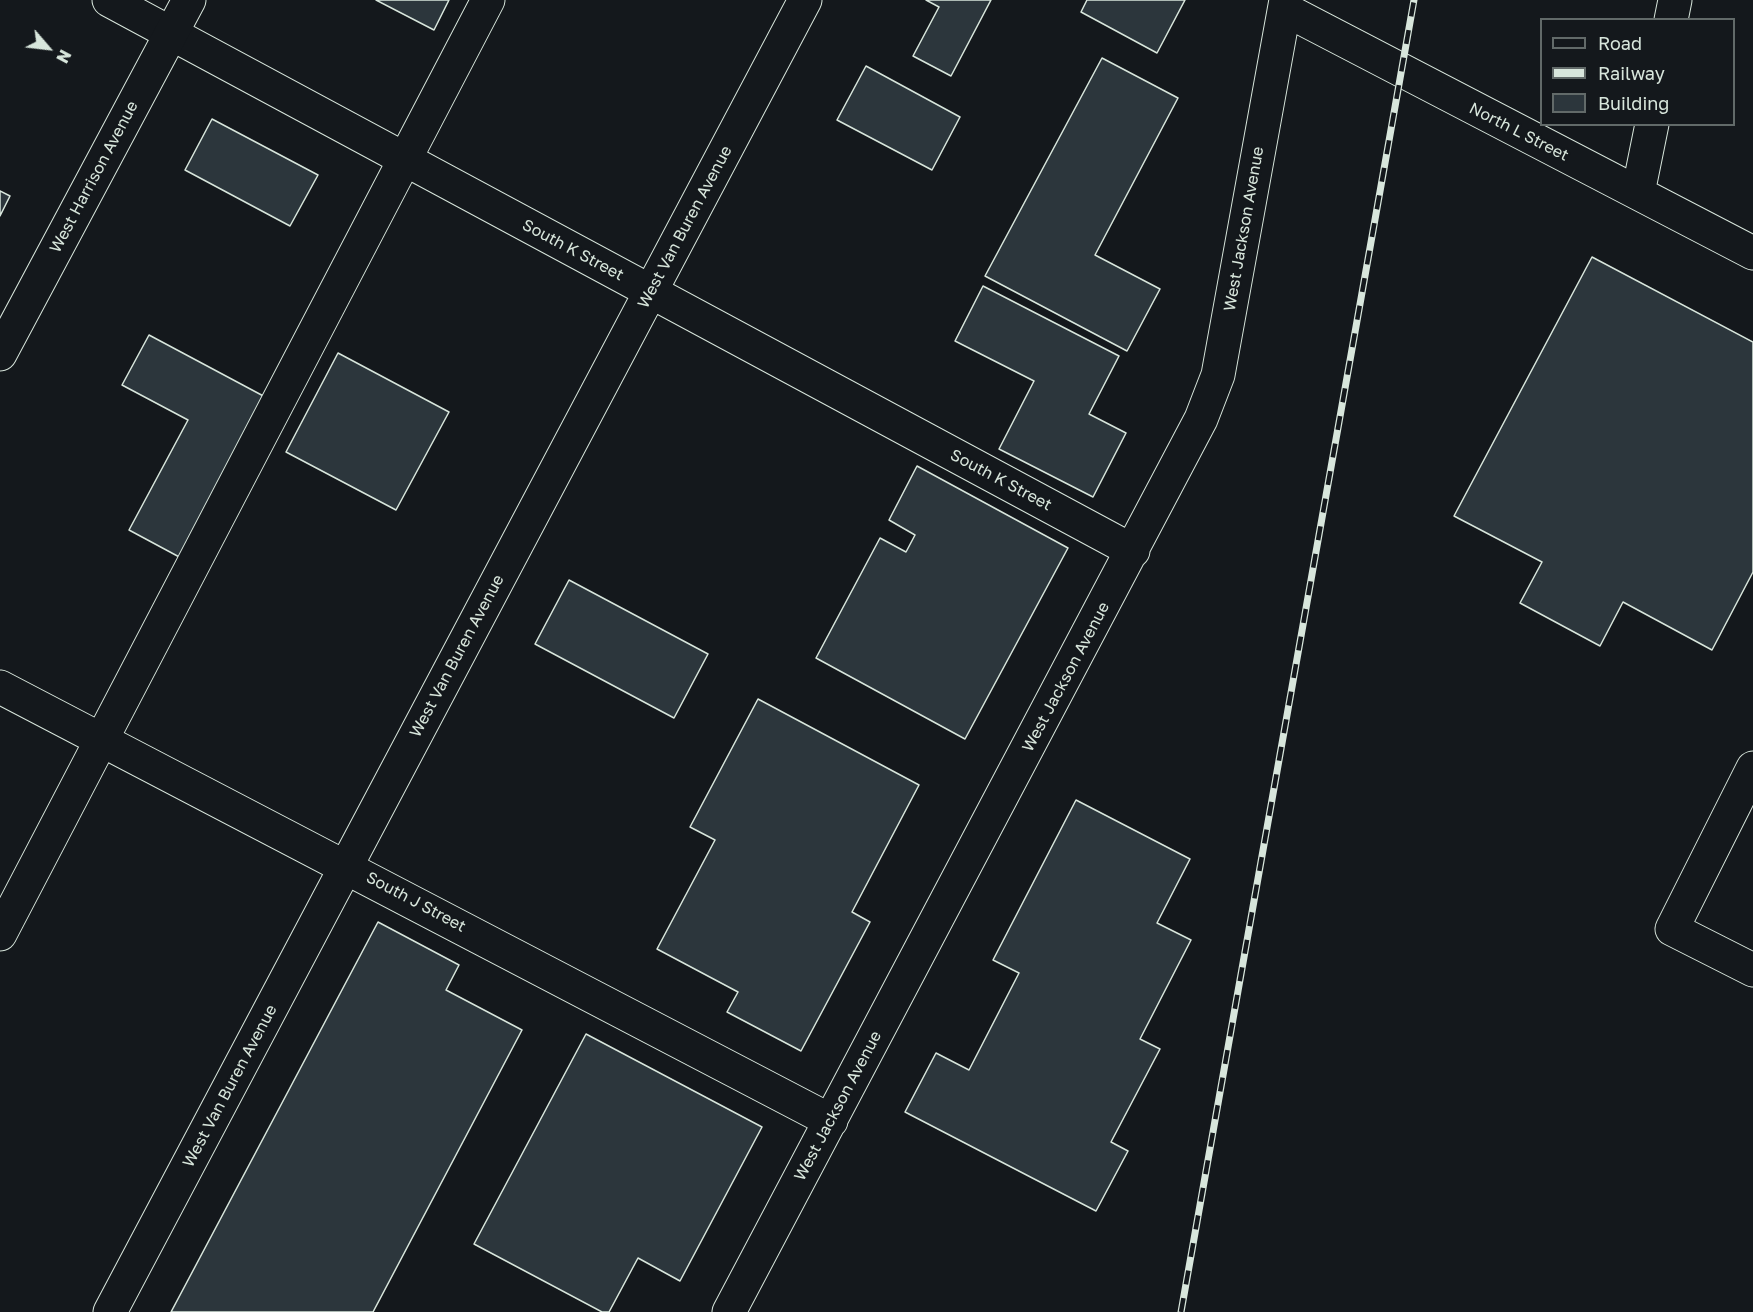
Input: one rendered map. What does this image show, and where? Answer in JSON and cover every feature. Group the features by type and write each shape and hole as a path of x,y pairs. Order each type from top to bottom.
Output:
{"street":[{"name":"South K Street","path":"109,0 1133,551"},
{"name":"West Harrison Avenue","path":"0,353 189,0"},
{"path":"0,934 488,0"},
{"name":"West Van Buren Avenue","path":"110,1312 805,0"},
{"path":"1671,18 1675,0"},
{"name":"North L Street","path":"1286,5 1753,253"},
{"name":"West Jackson Avenue","path":"729,1312 1201,419 1218,375 1286,5"},
{"path":"1638,193 1652,126"},
{"name":"South J Street","path":"0,687 831,1121"},
{"path":"1753,768 1672,929 1753,970"}],"building":[{"path":"376,0 449,0 434,30"},
{"path":"926,0 991,0 951,76 913,56 939,7"},
{"path":"1087,0 1185,0 1157,53 1081,12"},
{"path":"1102,58 1178,98 1095,255 1160,289 1127,351 985,276"},
{"path":"866,66 960,117 932,170 837,120"},
{"path":"212,119 318,175 290,226 185,170"},
{"path":"0,191 10,196 0,216"},
{"path":"1592,257 1753,342 1753,572 1712,650 1623,602 1600,646 1520,603 1542,562 1454,516"},
{"path":"983,286 1119,356 1089,414 1126,433 1093,497 999,449 1034,381 955,341"},
{"path":"149,335 269,399 183,559 129,530 188,420 122,385"},
{"path":"338,353 449,412 396,510 286,452"},
{"path":"917,466 1068,548 965,739 816,658 880,538 906,552 915,535 889,520"},
{"path":"569,580 708,654 674,718 535,644"},
{"path":"758,699 919,785 852,912 870,922 801,1051 727,1012 738,992 657,949 715,840 690,827"},
{"path":"1076,800 1190,859 1157,923 1191,940 1140,1039 1160,1049 1111,1142 1128,1151 1096,1211 905,1112 936,1053 969,1070 1019,973 993,960"},
{"path":"378,922 459,965 446,990 522,1030 373,1312 171,1312"},
{"path":"586,1034 762,1127 680,1281 638,1258 609,1312 602,1312 474,1244"}],"railway":[{"path":"1181,1312 1414,0"}]}
